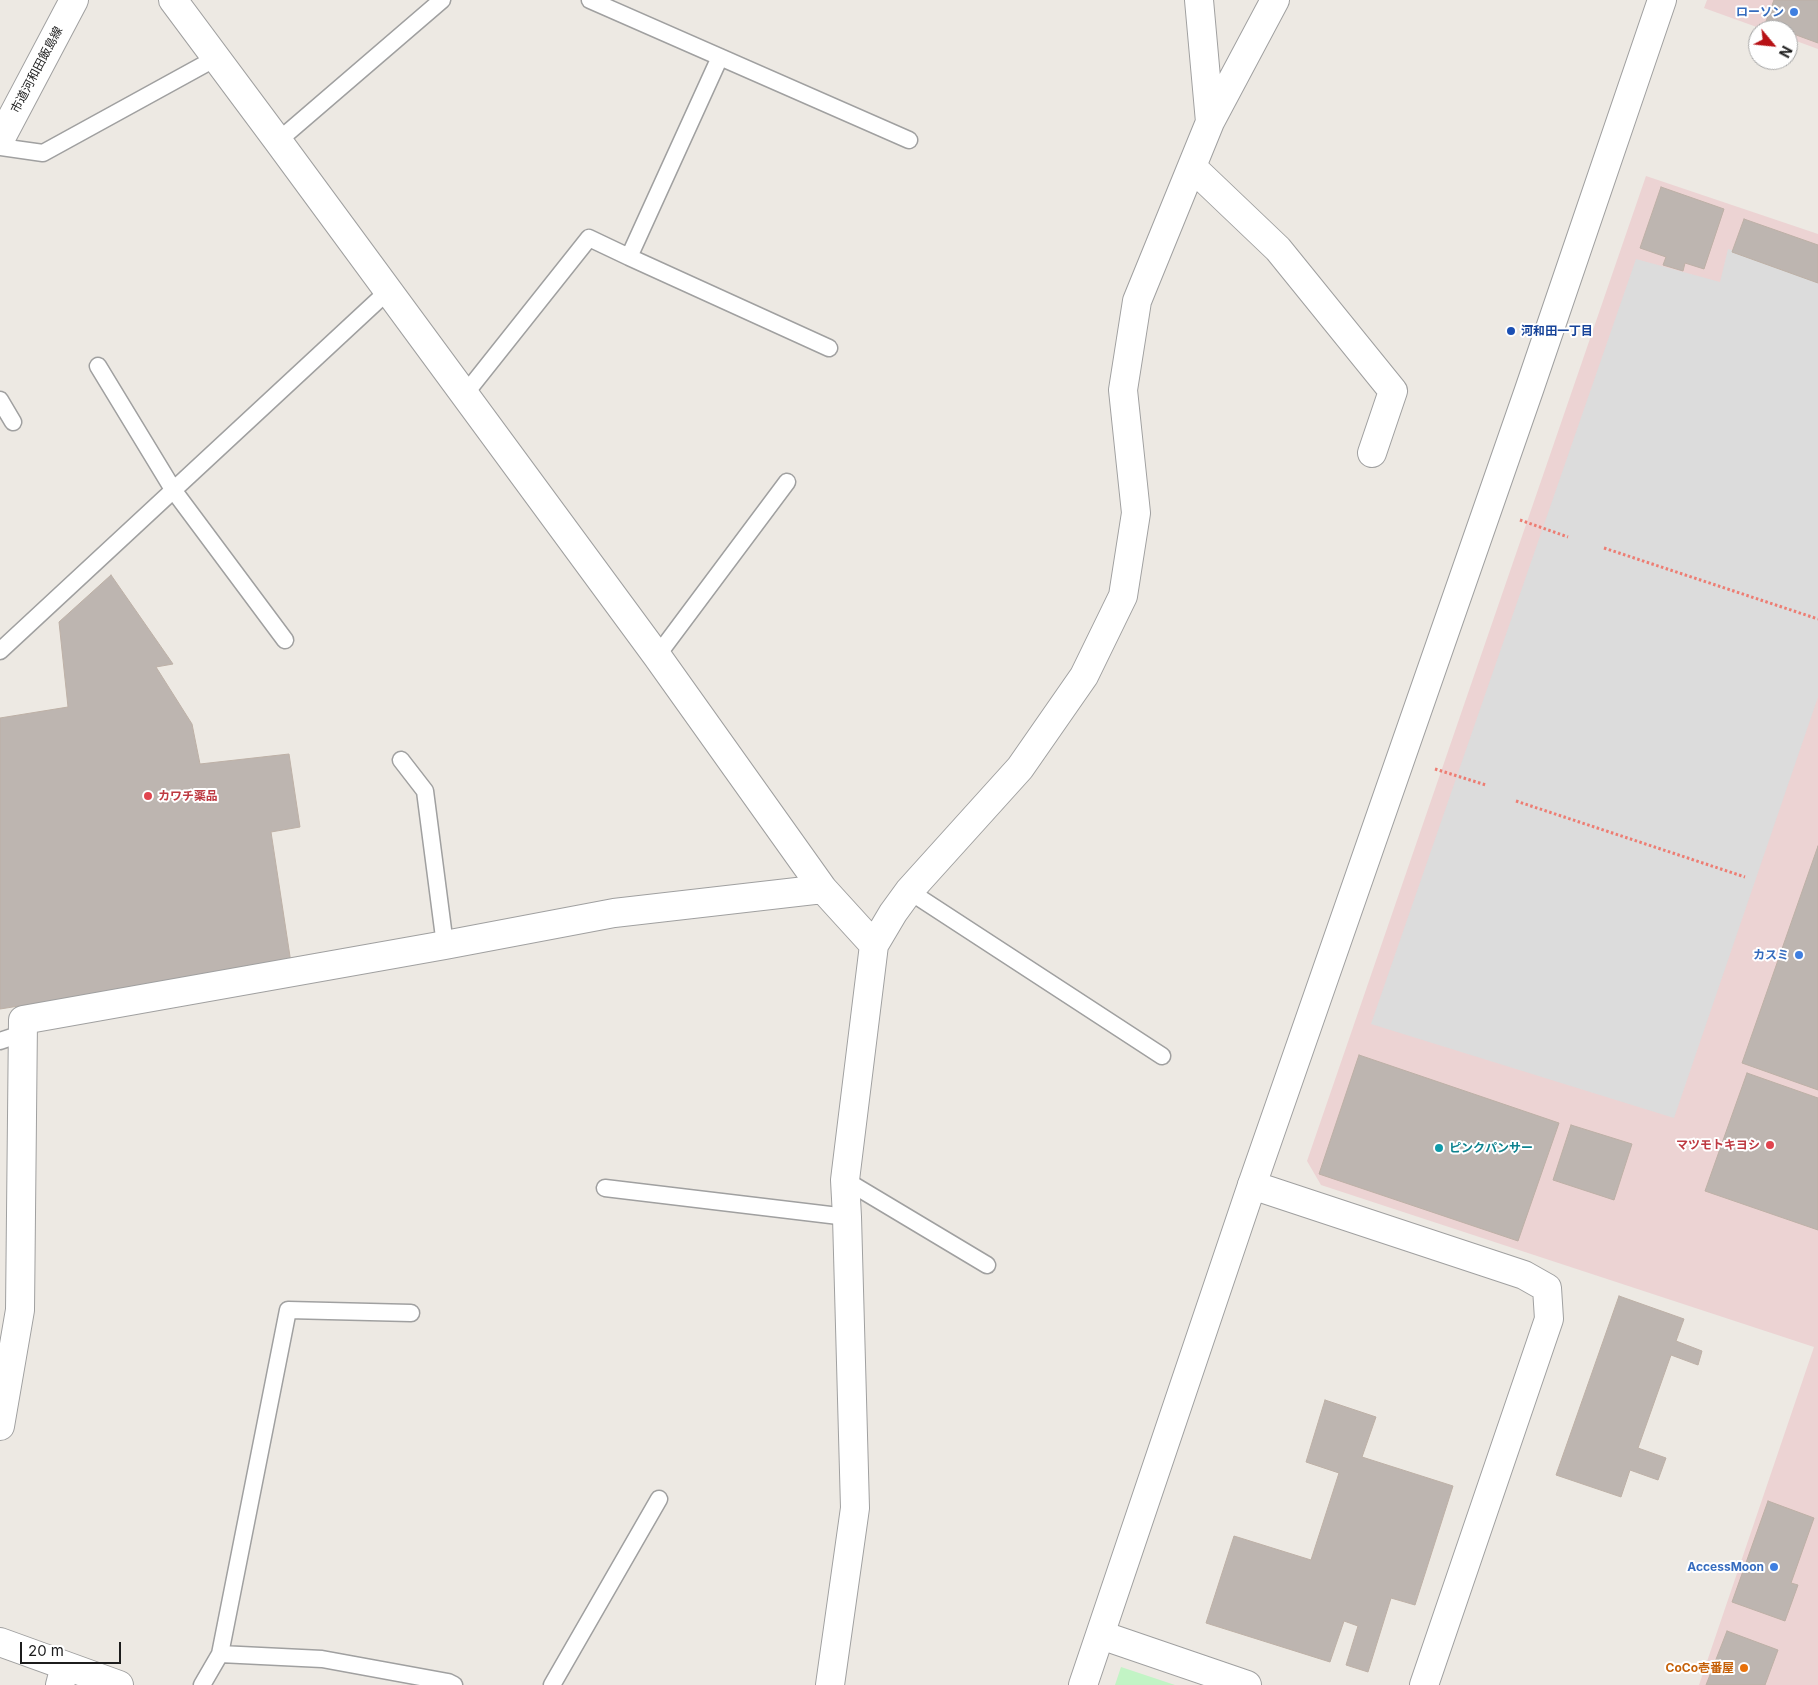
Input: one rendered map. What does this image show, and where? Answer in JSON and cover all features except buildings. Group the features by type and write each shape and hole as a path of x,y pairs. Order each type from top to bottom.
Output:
{"street":[{"name":"市道河和田飯島線","path":"0,140 74,0"},
{"path":"173,0 657,656 823,889 874,945"},
{"path":"1199,0 1210,122"},
{"path":"830,1685 855,1508 845,1180 874,945 909,891 1020,768 1084,676 1123,596 1136,513 1123,390 1137,301 1210,122 1275,0"},
{"path":"1084,1685 1252,1185 1529,390 1662,0"},
{"path":"1192,167 1278,249 1393,391 1372,454"},
{"path":"0,1426 20,1310 20,1232 12,1037 23,1020 444,945 614,912 823,889"},
{"path":"1252,1185 1524,1275 1547,1288 1548,1319 1424,1685"},
{"path":"1101,1635 1247,1685"},
{"path":"0,1642 62,1676 119,1685"}],"lane":[{"path":"278,141 442,0"},
{"path":"590,0 909,140"},
{"path":"629,257 720,57"},
{"path":"0,148 43,153 216,58"},
{"path":"465,394 589,238 829,348"},
{"path":"0,651 388,291"},
{"path":"98,366 174,491 285,640"},
{"path":"0,400 13,422"},
{"path":"657,656 787,482"},
{"path":"401,760 425,791 444,945"},
{"path":"909,891 1162,1056"},
{"path":"845,1180 987,1265"},
{"path":"605,1188 847,1217"},
{"path":"202,1685 220,1654 288,1310 411,1313"},
{"path":"552,1685 659,1499"},
{"path":"220,1654 322,1659 448,1682 454,1685"}],"path":[{"path":"1520,520 1568,537"},
{"path":"1604,548 1818,619"},
{"path":"1435,770 1486,785"},
{"path":"1516,801 1745,877"}],"shaded area":[{"path":"1707,0 1818,0 1818,49 1798,42 1798,20 1748,20 1748,24 1704,8"},
{"path":"1646,176 1818,234 1818,1685 1699,1685 1814,1347 1321,1185 1307,1161"},
{"path":"1728,249 1818,276 1818,697 1674,1118 1371,1024 1636,259 1720,282"}],"green space":[{"path":"1121,1667 1175,1685 1115,1685"}],"place":[{"name":"ローソン","path":"1794,12"},
{"name":"河和田一丁目","path":"1511,331"},
{"name":"カワチ薬品","path":"148,796"},
{"name":"カスミ","path":"1799,955"},
{"name":"マツモトキヨシ","path":"1770,1145"},
{"name":"ピンクパンサー","path":"1439,1148"},
{"name":"AccessMoon","path":"1774,1567"},
{"name":"CoCo壱番屋","path":"1744,1668"}]}
